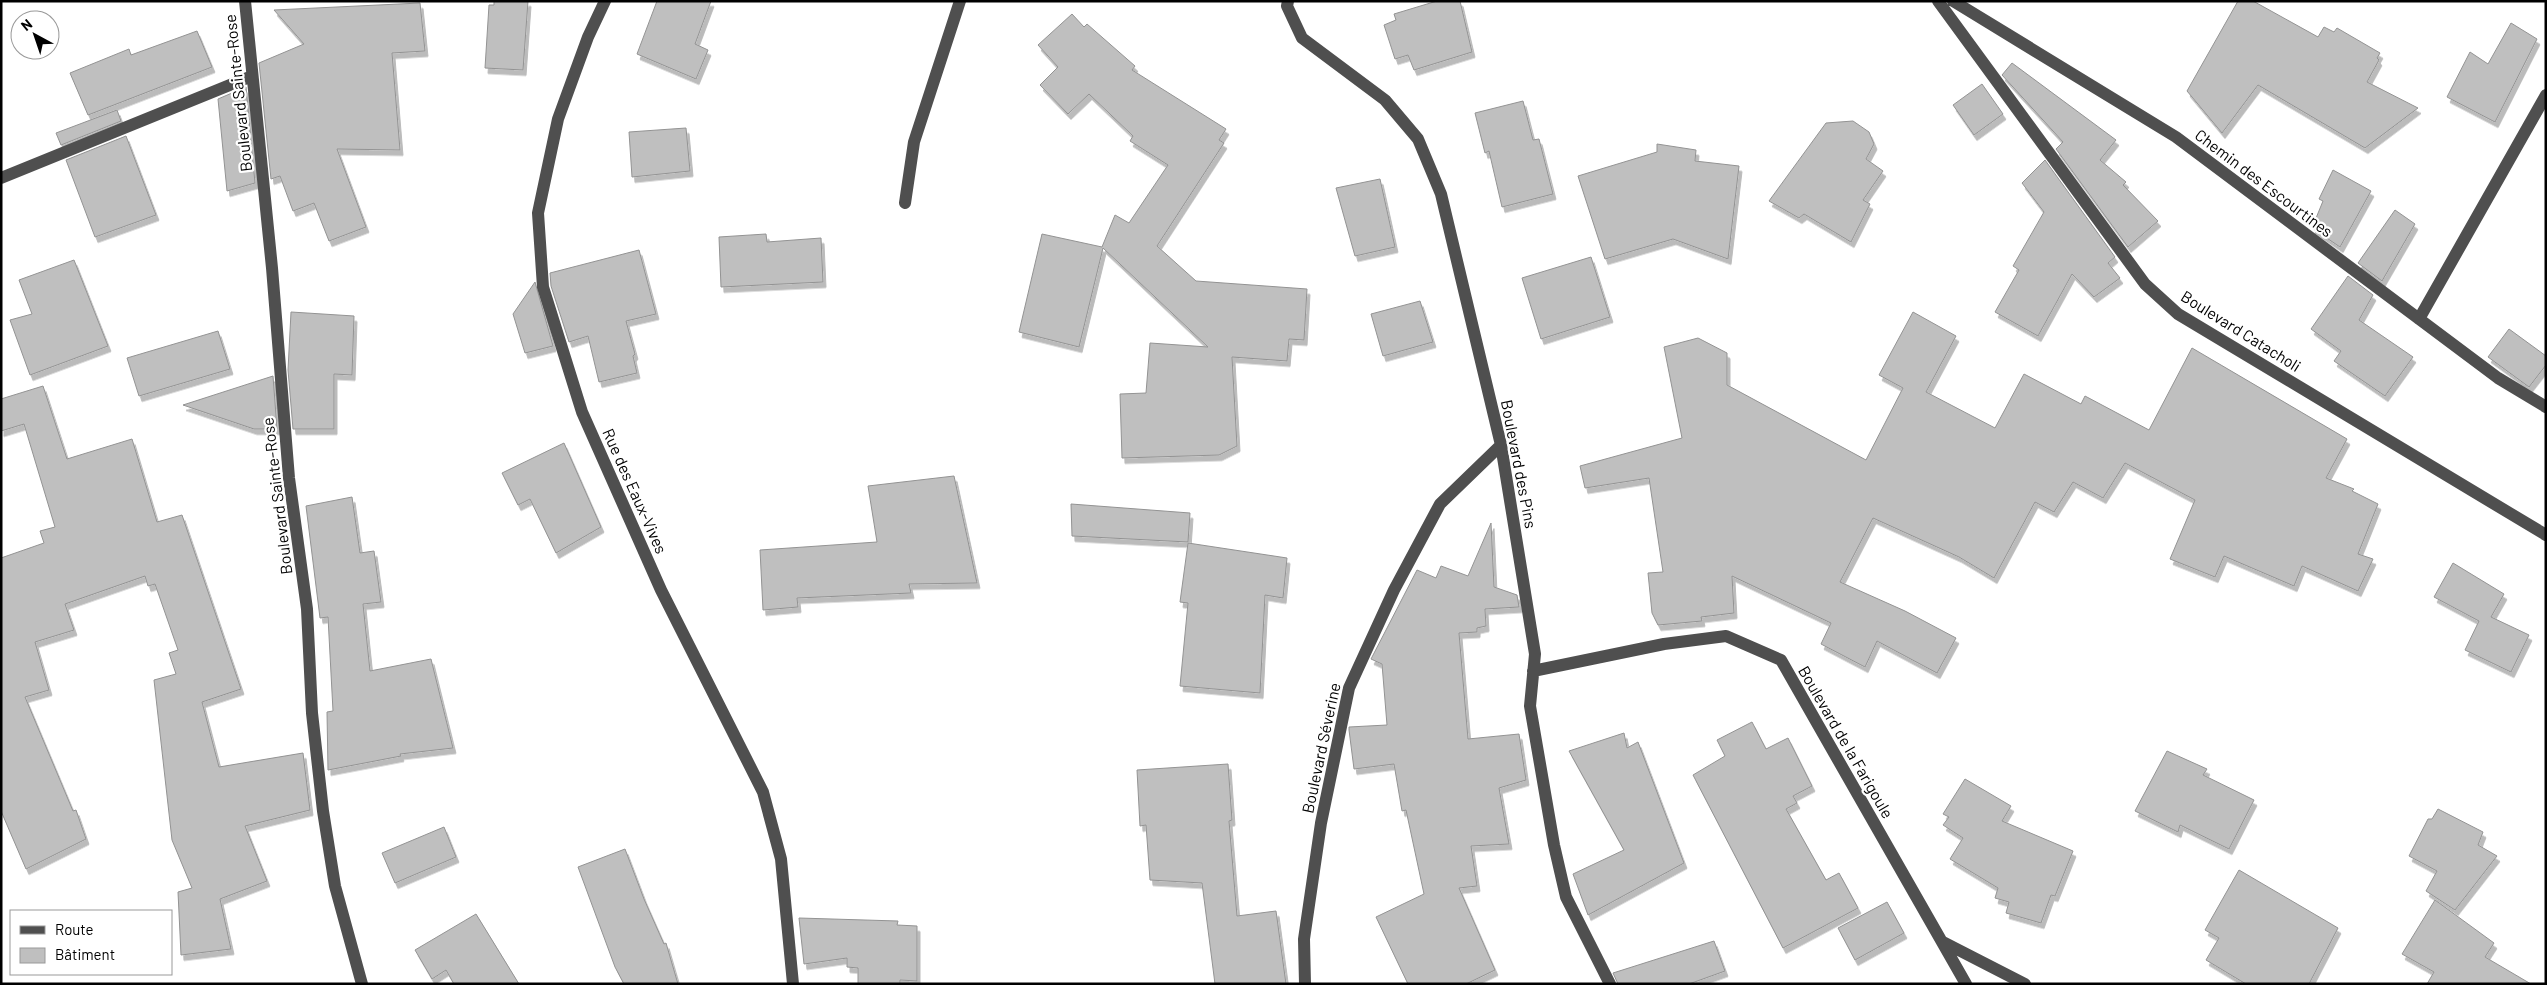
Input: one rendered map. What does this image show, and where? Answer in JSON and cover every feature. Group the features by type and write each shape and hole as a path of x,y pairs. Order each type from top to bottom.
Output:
{"street":[{"name":"Boulevard Sainte-Rose","path":"245,1 272,268 288,478 308,609 312,713 323,811 336,886 362,984"},
{"name":"Rue des Eaux-Vives","path":"605,1 588,37 558,119 538,213 542,287 582,412 661,590 763,792 781,859 793,984"},
{"path":"905,203 914,142 960,1"},
{"name":"Boulevard des Pins","path":"1288,1 1287,6 1302,38 1385,100 1418,139 1441,194 1501,445 1535,654 1530,706 1554,845 1566,897 1610,984"},
{"name":"Boulevard Catacholi","path":"1938,1 2145,284 2178,314 2546,536"},
{"name":"Chemin des Escourtines","path":"1953,1 2176,137 2498,378 2546,407"},
{"path":"1,178 252,76"},
{"path":"2419,319 2546,95"},
{"name":"Boulevard Séverine","path":"1305,984 1304,939 1321,823 1349,688 1394,590 1440,504 1501,445"},
{"name":"Boulevard de la Farigoule","path":"1533,671 1664,644 1726,636 1781,660 1966,984"},
{"path":"1942,942 2025,984"}],"building":[{"path":"494,1 528,1 523,70 485,68 489,5 494,5"},
{"path":"657,1 711,1 695,44 708,50 696,79 637,54"},
{"path":"1437,1 1460,1 1472,52 1414,70 1408,55 1395,59 1384,25 1396,20 1394,14"},
{"path":"2238,1 2253,1 2318,37 2324,27 2334,32 2337,28 2380,53 2377,58 2379,60 2367,82 2418,108 2365,148 2258,85 2222,133 2187,91"},
{"path":"420,3 425,51 392,53 400,150 337,149 366,227 329,241 314,203 293,211 280,176 271,179 259,63 304,44 274,10"},
{"path":"1072,14 1084,27 1087,24 1135,66 1132,70 1226,129 1219,140 1224,143 1157,246 1196,281 1307,289 1304,340 1289,339 1287,361 1232,357 1237,446 1219,455 1122,458 1120,394 1146,393 1150,343 1208,347 1103,248 1079,347 1019,332 1042,234 1102,247 1115,215 1129,223 1168,165 1130,141 1133,136 1089,94 1068,114 1040,85 1058,67 1038,45"},
{"path":"2511,23 2537,39 2495,122 2447,97 2470,52 2488,64"},
{"path":"197,31 212,67 88,115 70,73 129,49 131,55"},
{"path":"2012,63 2116,140 2100,160 2126,182 2123,185 2158,221 2128,247 2056,149 2063,142 2002,75"},
{"path":"1982,84 2003,114 1974,135 1953,105"},
{"path":"246,87 255,183 227,191 218,99"},
{"path":"1523,101 1533,140 1539,139 1553,194 1502,207 1489,151 1485,153 1475,113"},
{"path":"117,110 121,121 61,145 56,133"},
{"path":"1853,121 1869,132 1874,144 1866,159 1883,171 1863,200 1870,204 1851,242 1804,214 1799,218 1769,201 1826,123"},
{"path":"686,128 690,171 632,177 629,132"},
{"path":"126,136 156,215 95,237 66,160"},
{"path":"1657,144 1696,150 1695,161 1739,166 1728,259 1673,239 1605,259 1578,176 1657,152"},
{"path":"2045,160 2115,257 2108,263 2120,278 2094,297 2072,274 2038,336 1995,312 2019,270 2013,266 2044,212 2022,183"},
{"path":"2333,170 2371,191 2340,247 2312,228 2323,201 2319,199"},
{"path":"1380,179 1395,247 1355,256 1336,188"},
{"path":"2395,210 2415,224 2382,281 2358,263"},
{"path":"766,234 767,242 821,238 823,282 721,287 719,237"},
{"path":"639,250 656,314 626,321 635,354 633,356 637,373 599,382 588,336 569,342 551,286 550,273"},
{"path":"1591,257 1610,317 1541,339 1522,278"},
{"path":"74,260 108,346 30,375 10,320 32,314 19,280"},
{"path":"2348,276 2373,295 2359,320 2413,357 2385,396 2334,361 2341,351 2311,329"},
{"path":"535,282 553,346 525,353 513,314"},
{"path":"1420,301 1433,342 1383,356 1371,314"},
{"path":"291,312 354,316 352,375 334,374 334,429 293,429 288,370"},
{"path":"1913,312 1956,336 1926,392 1995,428 2024,374 2081,404 2085,396 2149,430 2192,348 2347,439 2326,478 2354,489 2352,491 2378,504 2358,554 2373,559 2358,591 2302,566 2294,586 2224,556 2215,577 2170,559 2195,500 2125,463 2103,498 2073,482 2054,512 2035,502 1994,578 1959,557 1873,518 1840,582 1905,611 1956,638 1937,673 1877,641 1865,667 1821,644 1831,623 1732,576 1734,613 1701,617 1702,621 1658,625 1652,613 1648,573 1663,572 1649,478 1585,488 1580,466 1682,438 1664,347 1698,338 1727,353 1727,385 1866,460 1903,388 1879,375"},
{"path":"2509,329 2546,356 2546,365 2529,387 2488,357"},
{"path":"218,331 230,369 139,396 127,358"},
{"path":"273,376 277,429 254,429 183,405"},
{"path":"43,386 67,459 132,439 157,522 182,515 241,689 202,702 219,767 303,753 310,810 245,826 267,881 220,899 231,949 181,955 178,892 192,888 172,840 154,680 176,674 169,653 178,650 155,584 148,586 145,576 65,604 74,630 35,642 49,690 25,697 73,811 76,810 86,839 26,869 1,811 1,558 44,543 40,531 55,527 24,424 1,431 1,399"},
{"path":"564,443 601,527 556,553 530,499 518,505 502,473"},
{"path":"954,476 977,583 909,584 911,593 797,598 798,607 763,610 760,550 877,542 868,486"},
{"path":"352,497 360,553 374,551 381,602 363,604 370,671 431,659 453,748 400,754 401,756 328,770 327,712 333,711 328,617 320,618 306,506"},
{"path":"1071,504 1190,513 1188,542 1072,536"},
{"path":"1491,523 1494,587 1517,595 1519,607 1485,609 1486,626 1477,628 1477,632 1459,633 1468,739 1519,734 1526,780 1499,788 1509,844 1471,846 1477,886 1459,888 1495,970 1466,984 1408,984 1376,917 1424,894 1406,810 1402,811 1394,764 1354,769 1349,727 1387,725 1382,664 1371,659 1417,570 1436,578 1441,566 1468,576"},
{"path":"1188,543 1287,558 1283,598 1265,595 1260,693 1180,686 1188,603 1180,602"},
{"path":"2453,563 2504,594 2491,617 2529,635 2511,672 2465,650 2479,621 2434,597"},
{"path":"1752,722 1766,749 1788,738 1812,786 1793,796 1797,803 1786,809 1826,880 1839,873 1858,908 1783,948 1693,775 1725,756 1717,740"},
{"path":"1624,733 1627,748 1638,742 1684,863 1588,915 1573,874 1624,850 1569,751"},
{"path":"2167,751 2207,769 2203,775 2254,800 2229,849 2180,825 2178,832 2135,811"},
{"path":"1228,764 1232,820 1229,821 1237,916 1276,911 1286,984 1215,984 1202,883 1150,880 1146,825 1140,826 1137,770"},
{"path":"1965,779 2011,806 2002,821 2073,851 2055,896 2051,895 2041,923 2006,913 2009,902 1995,898 1998,888 1950,859 1963,838 1943,825 1949,817 1943,814"},
{"path":"2438,809 2483,832 2478,845 2497,856 2455,910 2426,891 2437,871 2409,856 2428,819 2432,819"},
{"path":"444,827 456,857 395,883 382,853"},
{"path":"625,849 644,899 664,944 666,943 678,984 624,984 615,967 578,867"},
{"path":"2239,870 2338,928 2309,984 2246,984 2206,960 2219,938 2205,930"},
{"path":"2435,900 2494,943 2485,957 2531,984 2427,984 2434,972 2402,954"},
{"path":"1887,902 1904,933 1855,960 1838,928"},
{"path":"476,914 519,984 454,984 446,970 432,979 415,950"},
{"path":"799,918 898,921 897,925 917,926 917,981 900,980 900,984 858,984 858,968 847,967 847,958 804,964"},
{"path":"1714,941 1725,971 1689,984 1618,984 1613,973"}]}
